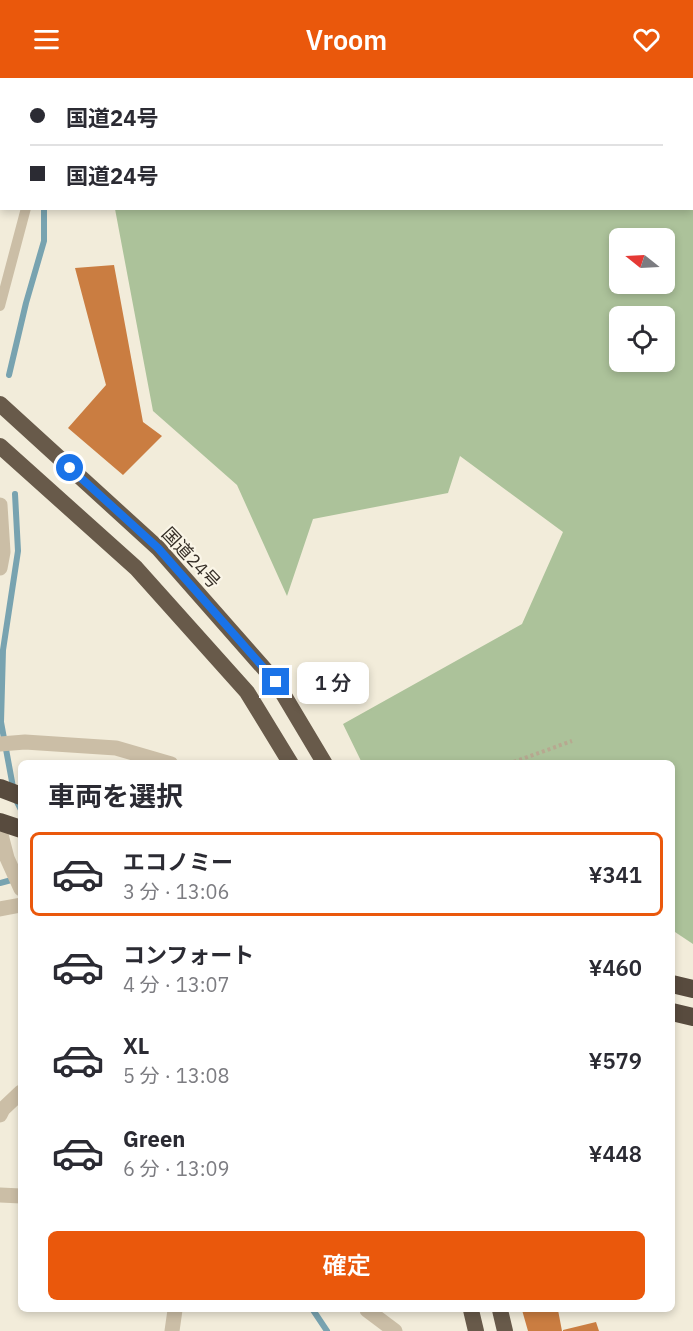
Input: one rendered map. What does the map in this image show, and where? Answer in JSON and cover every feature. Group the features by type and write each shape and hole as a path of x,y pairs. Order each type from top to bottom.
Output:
{"highway":[{"name":"国道24号","path":"0,404 158,548 276,682 323,760"},
{"path":"0,446 136,568 247,692 289,760"},
{"path":"0,788 18,795"},
{"path":"0,822 18,828"},
{"path":"675,985 693,989"},
{"path":"675,1013 693,1017"},
{"path":"471,1312 476,1331"},
{"path":"500,1312 505,1331"}],"street":[{"path":"0,505 3,552 0,568"},
{"path":"0,744 25,742 116,748 157,760"},
{"path":"0,831 7,858 18,882"},
{"path":"0,909 18,906"},
{"path":"0,1114 18,1095"},
{"path":"0,1195 18,1196"},
{"path":"172,1331 175,1312"},
{"path":"370,1312 395,1331"}],"lane":[{"path":"0,306 25,210"}],"path":[{"path":"519,760 572,741"}],"green space":[{"path":"115,210 693,210 693,944 675,932 675,760 361,760 343,724 522,624 563,532 460,456 448,493 313,519 287,596 237,485 153,411"}],"building":[{"path":"114,265 143,422 162,436 123,475 68,428 106,385 75,268"},
{"path":"523,1312 558,1312 562,1331 528,1331"},
{"path":"596,1322 599,1331 563,1331 563,1330"}],"waterway":[{"path":"9,375 44,241 44,210"},
{"path":"15,494 18,551 3,650 1,722 18,804"},
{"path":"0,883 15,879"},
{"path":"314,1312 327,1331"}],"route":[{"path":"70,468 158,548 276,682"}]}
